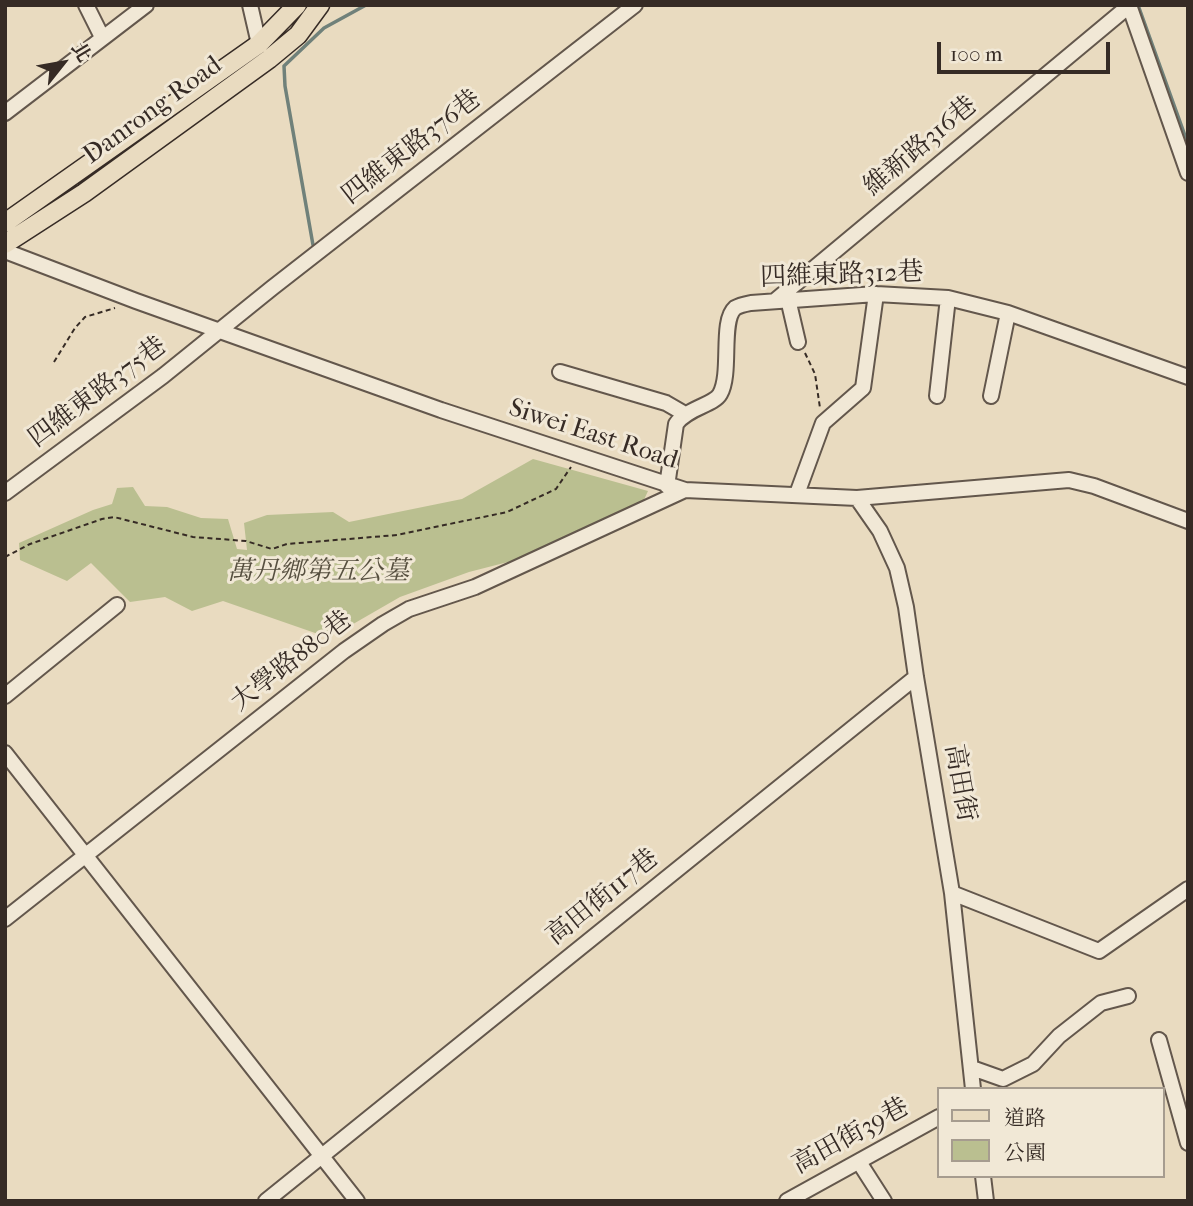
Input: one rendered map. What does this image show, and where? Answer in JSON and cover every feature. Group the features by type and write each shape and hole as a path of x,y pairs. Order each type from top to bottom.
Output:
{"main road":[{"name":"Danrong Road","path":"5,223 259,44 297,5"},
{"name":"Danrong Road","path":"5,244 84,193 269,59 298,34 320,5"}],"street":[{"path":"86,5 102,37"},
{"path":"5,113 146,5"},
{"path":"250,5 259,44"},
{"name":"四維東路376巷","path":"220,331 635,5"},
{"path":"1129,5 1188,173"},
{"name":"維新路316巷","path":"782,300 1129,5"},
{"name":"Siwei East Road","path":"5,251 220,331 667,486 685,490 857,498 1069,480 1094,486 1188,521"},
{"path":"797,494 822,423 863,388 876,294"},
{"name":"四維東路312巷","path":"685,414 715,400 721,393 726,374 729,317 733,310 751,303 782,300 876,294 948,298 1008,313 1188,377"},
{"path":"937,396 948,298"},
{"path":"782,300 798,342"},
{"path":"991,396 1008,313"},
{"name":"四維東路375巷","path":"5,493 220,331"},
{"path":"560,372 666,403 685,414 676,424 667,486"},
{"name":"大學路880巷","path":"5,919 344,651 383,624 409,609 475,587 685,490"},
{"name":"高田街","path":"857,498 880,531 897,568 906,607 953,893 973,1087"},
{"path":"5,696 117,605"},
{"name":"高田街117巷","path":"266,1201 916,677"},
{"path":"5,753 357,1201"},
{"path":"953,893 1099,951 1188,889"},
{"path":"972,1068 1003,1079 1033,1064 1059,1036 1101,1003 1128,996"},
{"path":"1159,1040 1188,1143"},
{"name":"高田街39巷","path":"787,1201 937,1118"},
{"path":"859,1161 884,1201"},
{"path":"983,1178 986,1201"}],"path":[{"path":"54,362 85,317 136,301"},
{"path":"798,342 815,374 822,423"},
{"path":"5,556 56,534 114,517 193,537 246,541 272,549 287,544 397,535 507,512 555,489 578,456"}],"green space":[{"name":"萬丹鄉第五公墓","path":"533,459 648,491 642,504 539,554 469,572 400,597 341,631 318,634 223,601 192,611 165,597 130,602 91,563 67,581 20,560 19,543 112,504 117,488 133,487 145,506 167,507 201,518 228,519 237,549 247,550 244,523 267,515 333,512 349,522 462,499"}],"waterway":[{"path":"313,245 285,86 284,66 324,28 366,5"},
{"path":"1138,5 1188,144"}]}
